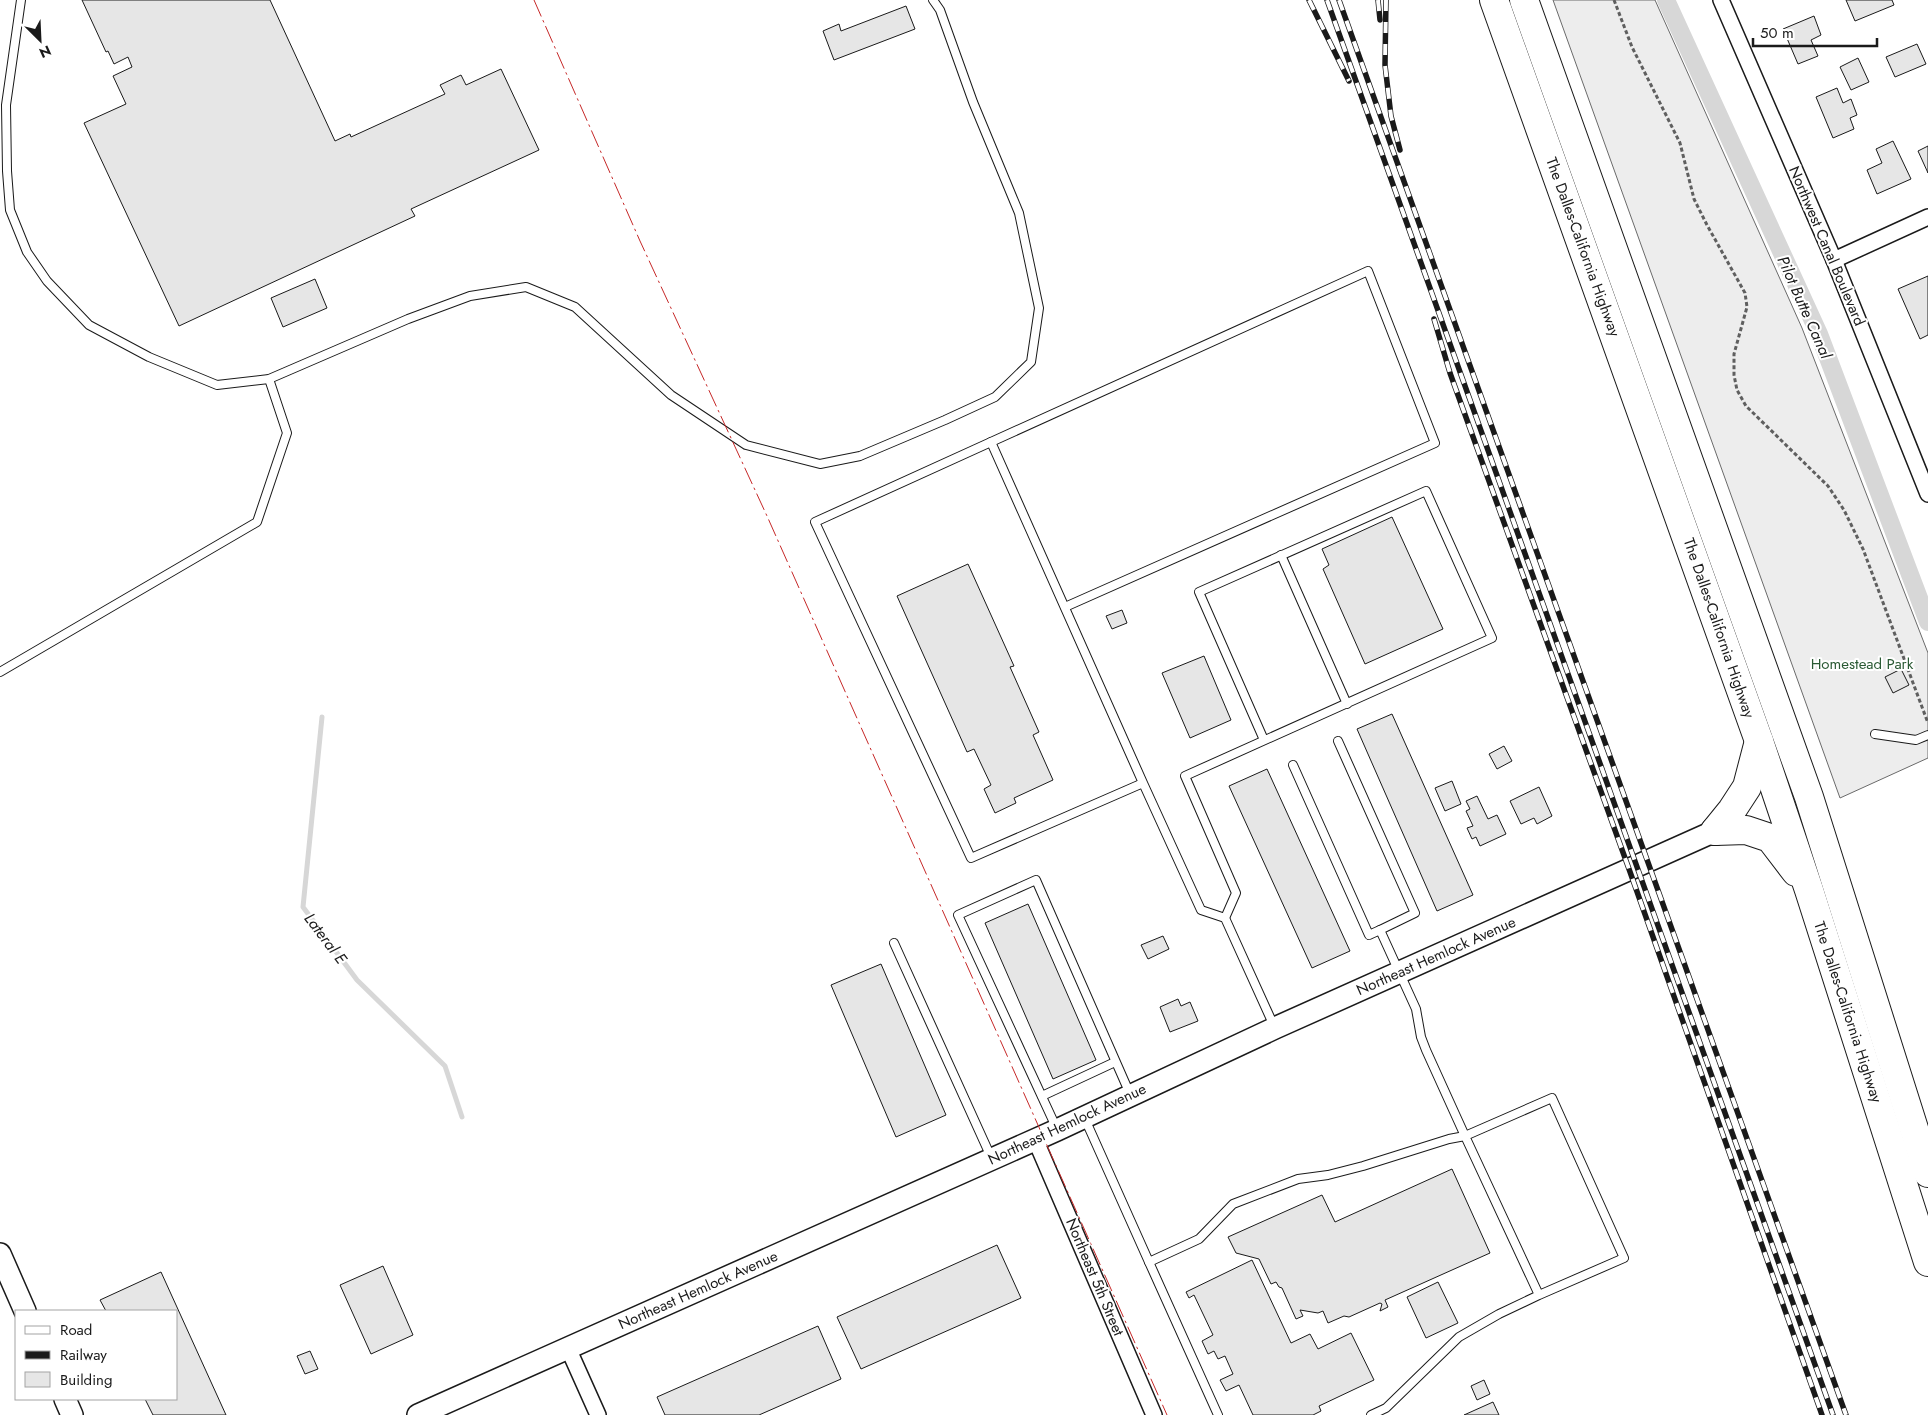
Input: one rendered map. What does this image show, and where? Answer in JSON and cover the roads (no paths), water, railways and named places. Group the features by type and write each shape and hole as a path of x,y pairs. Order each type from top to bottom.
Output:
{"highway":[{"name":"The Dalles-California Highway","path":"1494,0 1759,740 1928,1262"},
{"name":"The Dalles-California Highway","path":"1524,0 1809,798 1928,1173"},
{"path":"1715,831 1747,787 1759,740"},
{"path":"1715,831 1746,830 1770,838 1809,890"}],"street":[{"name":"Northwest Canal Boulevard","path":"1727,2 1928,494"},
{"path":"1834,260 1927,221"},
{"name":"Northeast Hemlock Avenue","path":"418,1415 1057,1130 1275,1028 1715,831"},
{"name":"Northeast 5th Street","path":"1036,1139 1154,1415"},
{"path":"0,1254 25,1310"},
{"path":"568,1348 598,1415"},
{"path":"64,1400 72,1415"}],"lane":[{"path":"21,0 6,105 7,171 10,210 27,252 46,281 89,325 149,358 217,385 269,379 408,319 470,296 526,287 575,307 671,395 746,445 820,464 860,456 995,398 1031,362 1039,308 1019,213 973,102 940,10 933,0"},
{"path":"1065,607 1436,443 1368,271 815,522 971,858 1143,783"},
{"path":"0,672 257,522 287,433 269,379"},
{"path":"991,442 1201,910 1226,918"},
{"path":"1264,740 1198,592 1426,491 1492,638 1185,776 1236,893 1226,918 1275,1028"},
{"path":"1281,555 1347,704"},
{"path":"1875,734 1916,740 1928,735"},
{"path":"1293,765 1369,935 1415,913 1338,741"},
{"path":"1057,1130 958,915 1036,880 1130,1096"},
{"path":"1380,930 1416,1009 1421,1037 1426,1050 1538,1295"},
{"path":"894,942 991,1159"},
{"path":"1042,1096 1116,1062"},
{"path":"1149,1262 1199,1239 1233,1204 1298,1179 1337,1172 1449,1138 1465,1136 1552,1098 1624,1258 1538,1295 1499,1314 1459,1337 1386,1408 1371,1415"},
{"path":"1084,1117 1218,1415"}],"waterway":[{"name":"Pilot Butte Canal","path":"1666,0 1819,334 1928,622"},
{"name":"Lateral E","path":"322,717 303,907 357,980 445,1066 462,1117"}],"railway":[{"path":"1309,0 1349,81"},
{"path":"1327,0 1833,1415"},
{"path":"1339,0 1846,1415"},
{"path":"1378,0 1380,20"},
{"path":"1386,0 1385,65 1391,116 1400,150"},
{"path":"1434,319 1450,373 1629,869 1822,1415"}],"park label":[{"name":"Homestead Park","path":"1862,664"}]}
